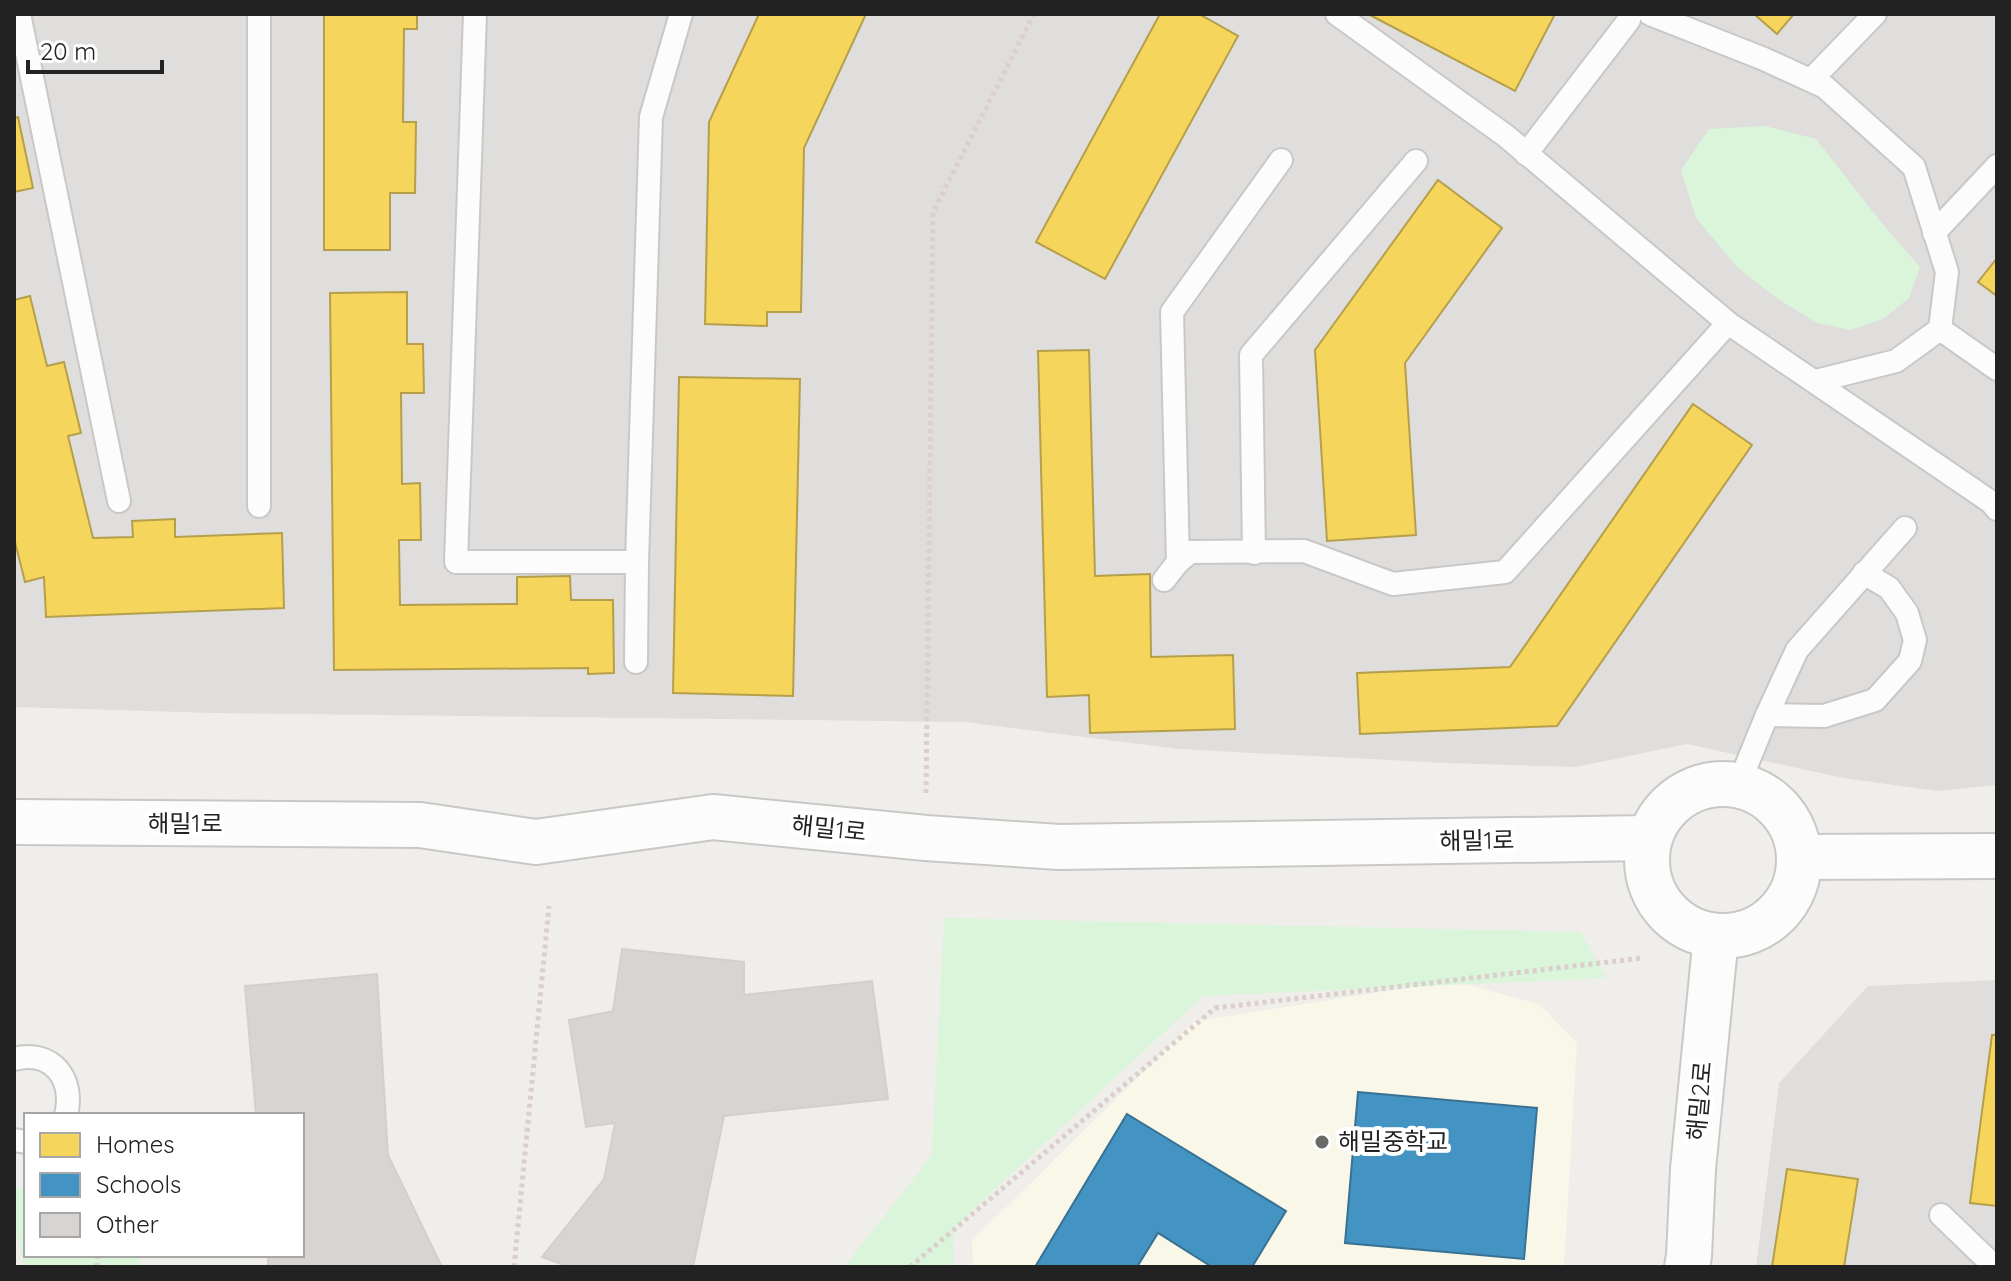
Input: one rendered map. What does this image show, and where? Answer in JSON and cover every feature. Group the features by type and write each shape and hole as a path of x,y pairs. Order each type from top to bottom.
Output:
{"street":[{"path":"1727,783 1738,786 1751,788 1773,801 1789,821 1800,857 1799,870 1792,895 1777,915 1756,930 1731,937 1706,936 1683,926 1664,909 1650,887 1647,838 1661,815 1679,797 1702,786 1727,783"},
{"name":"해밀1로","path":"14,822 420,825 536,842 713,817 926,838 1059,847 1647,838"},
{"path":"1800,857 1997,856"},
{"name":"해밀2로","path":"1687,1267 1693,1169 1716,936"}],"lane":[{"path":"19,14 119,501"},
{"path":"259,14 259,506"},
{"path":"475,14 456,562 637,562"},
{"path":"636,662 651,117 681,14"},
{"path":"1337,14 1506,136 1728,323 1994,506"},
{"path":"1526,154 1629,20 1630,14"},
{"path":"1650,14 1825,87 1914,167 1947,272 1940,329 1896,361 1816,381"},
{"path":"1811,80 1875,14"},
{"path":"1281,160 1172,312 1171,571 1190,552 1304,551 1393,584 1505,572 1728,323"},
{"path":"1254,553 1251,355 1416,161"},
{"path":"1934,233 1997,166"},
{"path":"1940,329 1997,369"},
{"path":"1738,786 1797,650 1905,528"},
{"path":"1767,715 1824,716 1875,700 1910,661 1915,640 1907,613 1889,588 1864,573"},
{"path":"14,1059 24,1056 38,1058 51,1064 61,1074 69,1101 66,1113"},
{"path":"1941,1215 1995,1267"}],"path":[{"path":"926,838 933,212 1034,14"},
{"path":"514,1267 549,906"},
{"path":"910,1267 1215,1008 1643,958"}],"shaded area":[{"path":"14,14 1997,14 1997,785 1937,791 1843,778 1687,744 1576,767 1179,749 965,722 214,713 14,707"},
{"path":"1997,980 1997,1267 1756,1267 1779,1083 1868,986"},
{"name":"해밀중학교","path":"1453,981 1539,1004 1577,1043 1564,1267 973,1267 972,1241 1195,1021"}],"green space":[{"path":"1765,126 1816,139 1920,267 1909,298 1883,319 1850,330 1817,323 1778,299 1738,268 1696,218 1681,170 1709,129"},
{"path":"944,918 1581,932 1606,978 1203,996 953,1228 954,1267 844,1267 932,1155"},
{"path":"14,1187 24,1187 24,1257 139,1257 141,1267 24,1267 14,1220"}],"building: Homes":[{"path":"324,14 417,14 417,29 404,29 403,122 416,122 415,193 390,193 390,250 324,250"},
{"path":"759,14 866,14 804,148 801,312 767,312 767,326 705,324 709,122"},
{"path":"1160,14 1199,14 1238,36 1105,279 1036,242"},
{"path":"1368,14 1555,14 1515,91"},
{"path":"1754,14 1794,14 1777,34"},
{"path":"18,117 33,188 14,192 14,118"},
{"path":"1438,180 1502,228 1405,363 1416,535 1327,541 1315,350"},
{"path":"1997,258 1997,296 1978,282"},
{"path":"407,292 407,344 423,344 424,393 401,393 402,484 420,483 421,540 399,540 400,605 517,604 517,577 570,576 571,600 613,600 614,673 588,674 588,668 334,670 330,293"},
{"path":"30,296 47,366 64,362 81,433 68,436 93,538 133,537 132,521 175,519 175,537 282,533 284,608 46,617 44,577 25,582 14,538 14,300"},
{"path":"1089,350 1095,576 1150,574 1151,657 1233,655 1235,729 1090,733 1089,695 1047,697 1038,351"},
{"path":"679,377 800,379 793,696 673,693"},
{"path":"1693,404 1752,445 1557,726 1360,734 1357,673 1510,667"},
{"path":"1992,1035 1997,1035 1997,1206 1970,1203"},
{"path":"1787,1169 1858,1179 1844,1267 1772,1267"}],"building: Schools":[{"path":"1358,1092 1537,1108 1524,1259 1345,1243"},
{"path":"1127,1114 1286,1211 1252,1267 1212,1267 1158,1233 1137,1267 1035,1267"}],"building: Other":[{"path":"622,949 744,962 744,995 872,981 888,1099 724,1116 693,1267 569,1267 542,1257 604,1179 615,1123 586,1127 569,1020 613,1011"},
{"path":"377,974 388,1155 442,1267 268,1267 268,1257 304,1257 304,1113 256,1113 245,986"}],"place":[{"name":"해밀중학교","path":"1322,1142"}]}
